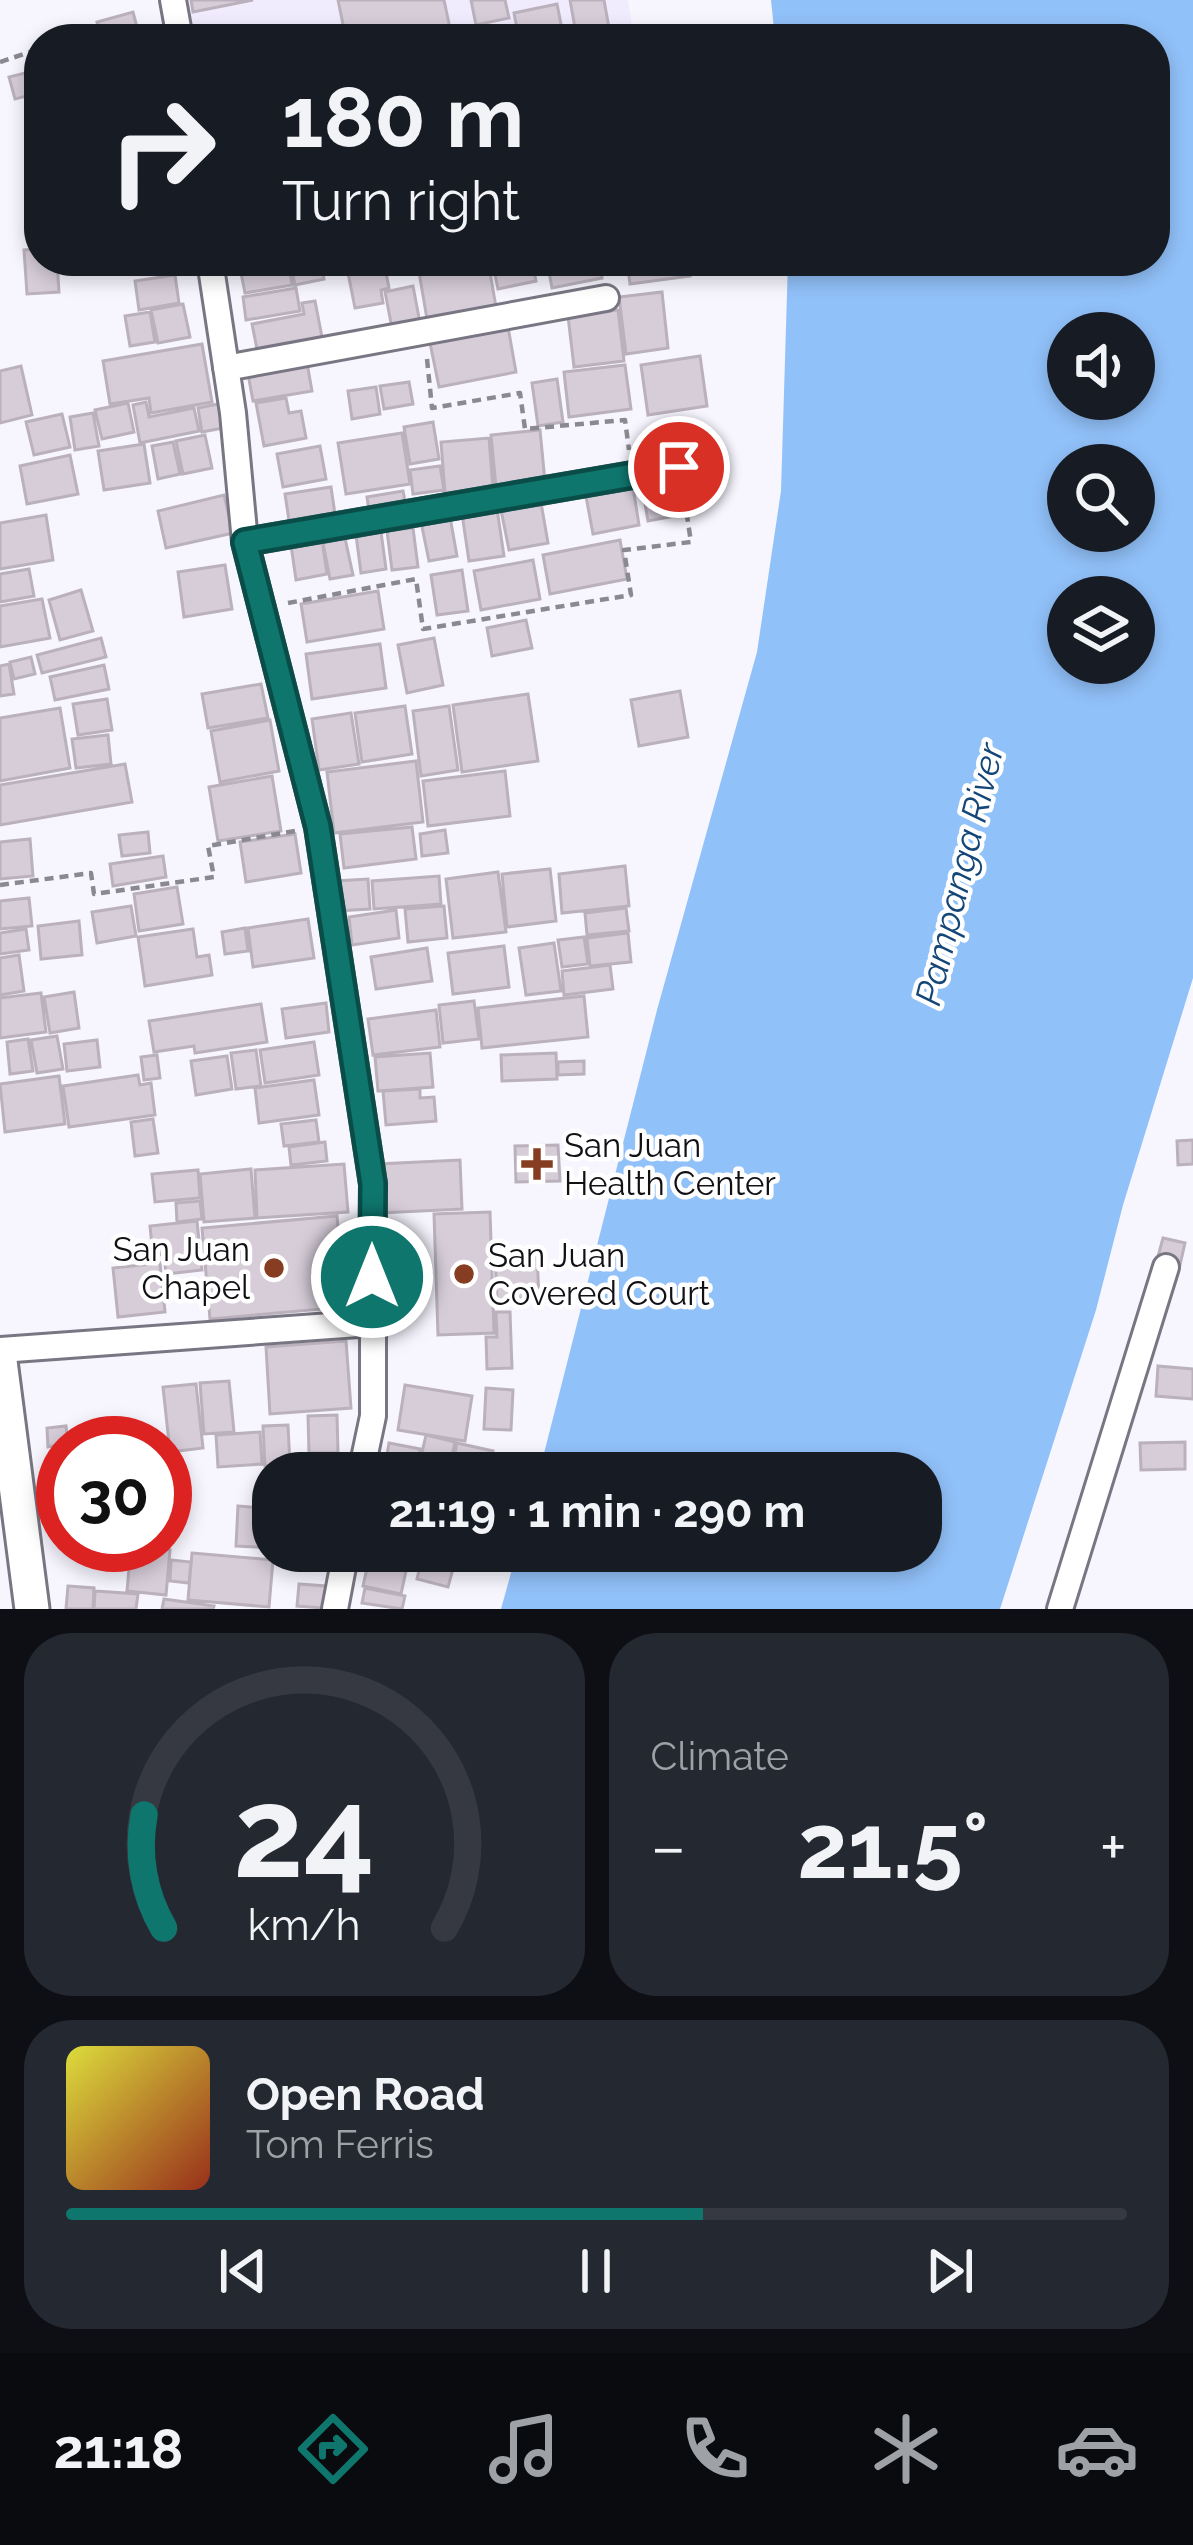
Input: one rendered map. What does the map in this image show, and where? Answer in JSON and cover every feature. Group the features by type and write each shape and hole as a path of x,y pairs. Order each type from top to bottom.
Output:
{"street":[{"path":"212,276 245,542 318,827 373,1184 373,1416 365,1452"},
{"path":"226,368 606,298"},
{"path":"245,542 679,467"},
{"path":"1060,1609 1166,1267"},
{"path":"0,1350 372,1323"},
{"path":"0,1361 32,1609"},
{"path":"335,1609 342,1572"}],"path":[{"path":"424,331 432,408 520,394 524,429 626,420 632,474"},
{"path":"259,608 416,579 423,629 631,595 624,550 691,542 679,467"},
{"path":"0,885 92,873 94,894 214,877 208,845 318,827"}],"shaded area":[{"path":"178,0 628,0 632,24 183,24"}],"water":[{"name":"Pampanga River","path":"771,0 1193,0 1193,978 1096,1310 1000,1609 501,1609 511,1572 942,1572 942,1452 544,1452 657,1010 757,652 781,491 788,276 1170,276 1170,24 773,24"}],"building":[{"path":"191,0 253,0 193,12"},
{"path":"338,0 444,0 449,24 343,24"},
{"path":"471,0 505,0 509,18 476,24"},
{"path":"570,0 604,0 608,24 574,24"},
{"path":"557,4 561,24 516,24 514,13"},
{"path":"133,12 136,24 98,24"},
{"path":"24,73 24,97 15,99 9,77"},
{"path":"26,276 58,276 59,292 27,294"},
{"path":"175,276 179,303 139,310 135,281"},
{"path":"242,276 290,276 292,285 245,293"},
{"path":"293,276 323,276 324,279 295,285"},
{"path":"349,276 387,276 389,288 381,290 383,303 355,308"},
{"path":"420,276 491,276 496,307 427,319"},
{"path":"495,276 535,276 536,281 498,289"},
{"path":"550,276 602,276 602,278 552,288"},
{"path":"629,276 690,276 630,284"},
{"path":"413,286 420,323 392,328 385,292"},
{"path":"296,288 300,311 246,320 243,297"},
{"path":"662,292 668,348 626,354 619,297"},
{"path":"315,301 323,342 258,354 252,324 304,314 302,303"},
{"path":"183,304 190,337 158,343 151,310"},
{"path":"618,310 624,361 574,367 568,316"},
{"path":"150,312 155,342 130,346 125,316"},
{"path":"508,327 516,372 439,387 430,343"},
{"path":"202,344 212,402 151,413 149,398 110,404 103,361"},
{"path":"700,356 707,406 648,415 641,365"},
{"path":"307,363 312,391 253,401 248,374"},
{"path":"625,365 631,409 569,417 564,372"},
{"path":"21,366 32,415 0,423 0,371"},
{"path":"557,379 563,422 538,426 532,383"},
{"path":"409,382 413,404 384,409 380,386"},
{"path":"376,387 380,414 352,419 348,391"},
{"path":"286,398 289,413 301,411 306,438 264,446 256,403"},
{"path":"146,402 149,417 194,408 199,431 140,443 133,405"},
{"path":"128,403 134,432 102,439 95,410"},
{"path":"218,404 223,428 202,432 198,408"},
{"path":"93,413 99,446 75,450 70,417"},
{"path":"62,414 70,447 34,455 26,422"},
{"path":"433,422 439,459 410,464 404,427"},
{"path":"540,430 545,482 496,487 491,435"},
{"path":"402,433 410,484 346,494 338,443"},
{"path":"205,435 212,468 183,474 176,441"},
{"path":"489,438 493,489 445,493 441,442"},
{"path":"173,442 180,474 158,479 152,446"},
{"path":"144,444 150,483 104,490 98,451"},
{"path":"320,446 326,479 283,487 277,454"},
{"path":"70,455 78,494 27,504 20,466"},
{"path":"440,466 444,490 413,494 410,470"},
{"path":"673,475 680,515 648,521 641,481"},
{"path":"632,481 639,525 593,534 585,491"},
{"path":"331,487 336,521 290,527 285,494"},
{"path":"403,491 407,511 370,517 367,497"},
{"path":"224,495 233,533 166,548 158,511"},
{"path":"540,497 548,543 509,550 500,505"},
{"path":"497,509 504,556 469,561 462,514"},
{"path":"46,515 53,560 0,569 0,523"},
{"path":"450,517 457,556 429,561 421,522"},
{"path":"413,528 418,567 392,570 387,531"},
{"path":"381,532 386,569 361,573 356,535"},
{"path":"345,538 353,575 330,579 323,543"},
{"path":"322,540 327,574 296,580 291,545"},
{"path":"620,540 627,579 550,594 543,555"},
{"path":"533,560 540,599 481,610 474,571"},
{"path":"225,565 232,609 184,617 178,572"},
{"path":"29,569 34,596 0,602 0,574"},
{"path":"462,570 468,611 437,615 431,575"},
{"path":"81,590 93,631 60,640 49,600"},
{"path":"378,591 384,629 307,642 301,604"},
{"path":"42,599 50,638 0,647 0,606"},
{"path":"526,620 532,648 492,656 487,628"},
{"path":"101,638 106,657 42,673 37,655"},
{"path":"434,638 443,685 407,693 398,645"},
{"path":"380,644 386,688 312,699 306,654"},
{"path":"31,657 35,674 14,679 10,662"},
{"path":"9,664 14,694 0,696 0,666"},
{"path":"104,665 109,689 55,700 50,677"},
{"path":"261,684 268,718 208,728 202,694"},
{"path":"680,691 688,737 639,746 631,700"},
{"path":"528,694 538,761 462,772 453,705"},
{"path":"107,699 112,730 78,735 73,704"},
{"path":"405,706 412,754 362,762 355,713"},
{"path":"449,706 458,770 421,776 413,711"},
{"path":"60,708 70,768 0,781 0,718"},
{"path":"351,713 359,764 319,770 312,719"},
{"path":"270,720 279,771 220,782 211,731"},
{"path":"108,735 111,764 76,768 72,739"},
{"path":"416,761 423,822 334,833 327,772"},
{"path":"125,764 132,802 0,825 0,785"},
{"path":"505,771 510,816 428,826 423,781"},
{"path":"272,776 281,831 218,841 209,787"},
{"path":"412,827 416,859 344,868 340,834"},
{"path":"445,830 448,853 422,856 420,834"},
{"path":"148,832 150,853 122,856 119,835"},
{"path":"295,834 301,873 246,882 240,842"},
{"path":"30,839 33,876 0,879 0,842"},
{"path":"163,856 166,877 113,886 110,864"},
{"path":"625,866 629,906 562,913 559,874"},
{"path":"550,869 556,921 507,927 502,874"},
{"path":"498,872 506,932 453,938 446,879"},
{"path":"439,876 441,904 374,909 372,881"},
{"path":"368,879 370,909 337,911 335,881"},
{"path":"177,887 183,924 139,931 134,894"},
{"path":"29,898 32,926 0,929 0,901"},
{"path":"131,906 136,936 97,943 92,912"},
{"path":"444,906 447,938 408,942 405,909"},
{"path":"626,908 629,931 587,935 585,913"},
{"path":"396,910 399,938 352,945 349,917"},
{"path":"308,919 314,958 253,967 248,928"},
{"path":"79,921 82,955 41,959 38,926"},
{"path":"245,928 248,951 225,954 222,932"},
{"path":"26,929 29,950 0,954 0,933"},
{"path":"193,929 197,957 209,955 212,975 145,986 138,937"},
{"path":"628,933 631,962 590,966 587,938"},
{"path":"584,937 588,964 562,967 558,940"},
{"path":"554,943 561,991 526,995 519,948"},
{"path":"504,946 509,987 453,994 448,953"},
{"path":"427,948 432,981 376,989 371,957"},
{"path":"19,955 24,991 0,995 0,958"},
{"path":"610,965 613,989 564,995 562,971"},
{"path":"74,992 79,1028 50,1033 44,997"},
{"path":"41,993 46,1032 0,1038 0,998"},
{"path":"584,996 588,1037 482,1048 478,1008"},
{"path":"474,1001 479,1039 443,1043 439,1005"},
{"path":"326,1003 329,1032 286,1038 282,1009"},
{"path":"261,1004 267,1042 195,1053 194,1046 154,1052 149,1021"},
{"path":"436,1010 440,1047 373,1055 368,1019"},
{"path":"57,1036 63,1069 37,1073 31,1040"},
{"path":"28,1039 33,1071 10,1074 7,1042"},
{"path":"97,1040 100,1067 67,1071 64,1044"},
{"path":"314,1042 319,1075 265,1083 260,1050"},
{"path":"256,1050 261,1086 236,1089 231,1053"},
{"path":"430,1053 433,1087 378,1091 375,1057"},
{"path":"556,1053 557,1079 502,1081 501,1055"},
{"path":"157,1055 160,1078 144,1080 141,1057"},
{"path":"227,1056 232,1089 196,1095 191,1061"},
{"path":"584,1061 584,1074 558,1075 558,1062"},
{"path":"138,1075 140,1085 151,1083 155,1115 69,1127 63,1086"},
{"path":"59,1076 65,1124 5,1132 0,1084"},
{"path":"314,1080 319,1115 259,1123 255,1088"},
{"path":"420,1089 420,1098 434,1097 436,1121 386,1125 383,1091"},
{"path":"153,1119 158,1153 135,1156 131,1122"},
{"path":"316,1120 319,1142 284,1146 281,1124"},
{"path":"1193,1140 1193,1164 1178,1165 1177,1141"},
{"path":"325,1142 327,1161 291,1165 289,1147"},
{"name":"San Juan Health Center","path":"558,1145 560,1181 516,1182 515,1146"},
{"path":"460,1160 462,1209 380,1213 378,1164"},
{"path":"344,1164 348,1212 257,1218 255,1170"},
{"path":"251,1169 255,1218 204,1222 200,1174"},
{"path":"198,1170 200,1198 155,1202 152,1174"},
{"path":"200,1201 202,1219 177,1222 176,1203"},
{"name":"San Juan Covered Court","path":"490,1212 494,1333 438,1335 434,1214"},
{"name":"San Juan Chapel","path":"337,1216 345,1307 210,1319 202,1228"},
{"path":"197,1221 202,1270 166,1274 164,1254 153,1256 150,1226"},
{"path":"1163,1238 1185,1243 1180,1265 1157,1260"},
{"path":"537,1254 539,1298 497,1300 495,1256"},
{"path":"160,1263 165,1312 118,1317 113,1268"},
{"path":"496,1312 510,1312 512,1368 487,1369 486,1337 497,1337"},
{"path":"346,1341 351,1408 270,1414 266,1347"},
{"path":"1158,1366 1193,1369 1193,1399 1156,1396"},
{"path":"229,1381 234,1432 204,1434 200,1383"},
{"path":"196,1384 203,1448 192,1449 192,1416 166,1416 163,1387"},
{"path":"405,1385 472,1396 465,1441 398,1430"},
{"path":"486,1388 513,1390 511,1430 484,1429"},
{"path":"337,1415 338,1452 309,1452 308,1416"},
{"path":"288,1425 289,1452 264,1452 263,1426"},
{"path":"260,1432 261,1452 252,1452 252,1465 218,1467 216,1435"},
{"path":"426,1435 455,1442 453,1452 422,1452"},
{"path":"1185,1442 1185,1469 1141,1470 1140,1443"},
{"path":"389,1443 420,1449 419,1452 387,1452"},
{"path":"457,1443 493,1451 493,1452 455,1452"},
{"path":"238,1506 252,1507 252,1547 236,1546"},
{"path":"192,1553 252,1558 252,1572 272,1572 269,1607 188,1600"},
{"path":"129,1572 168,1572 166,1595 127,1591"},
{"path":"170,1572 190,1572 189,1583 170,1581"},
{"path":"366,1572 406,1572 401,1594 363,1586"},
{"path":"419,1572 452,1572 448,1587 417,1579"},
{"path":"299,1584 326,1586 323,1608 297,1606"},
{"path":"68,1586 94,1588 93,1609 66,1609"},
{"path":"365,1588 405,1596 402,1609 362,1603"},
{"path":"95,1591 138,1594 136,1609 94,1609"},
{"path":"164,1599 214,1606 162,1609"}],"place":[{"name":"San Juan Health Center","path":"537,1164"},
{"name":"San Juan Chapel","path":"274,1268"},
{"name":"San Juan Covered Court","path":"464,1274"}],"route":[{"path":"372,1277 373,1184 318,827 245,542 679,467"}]}
